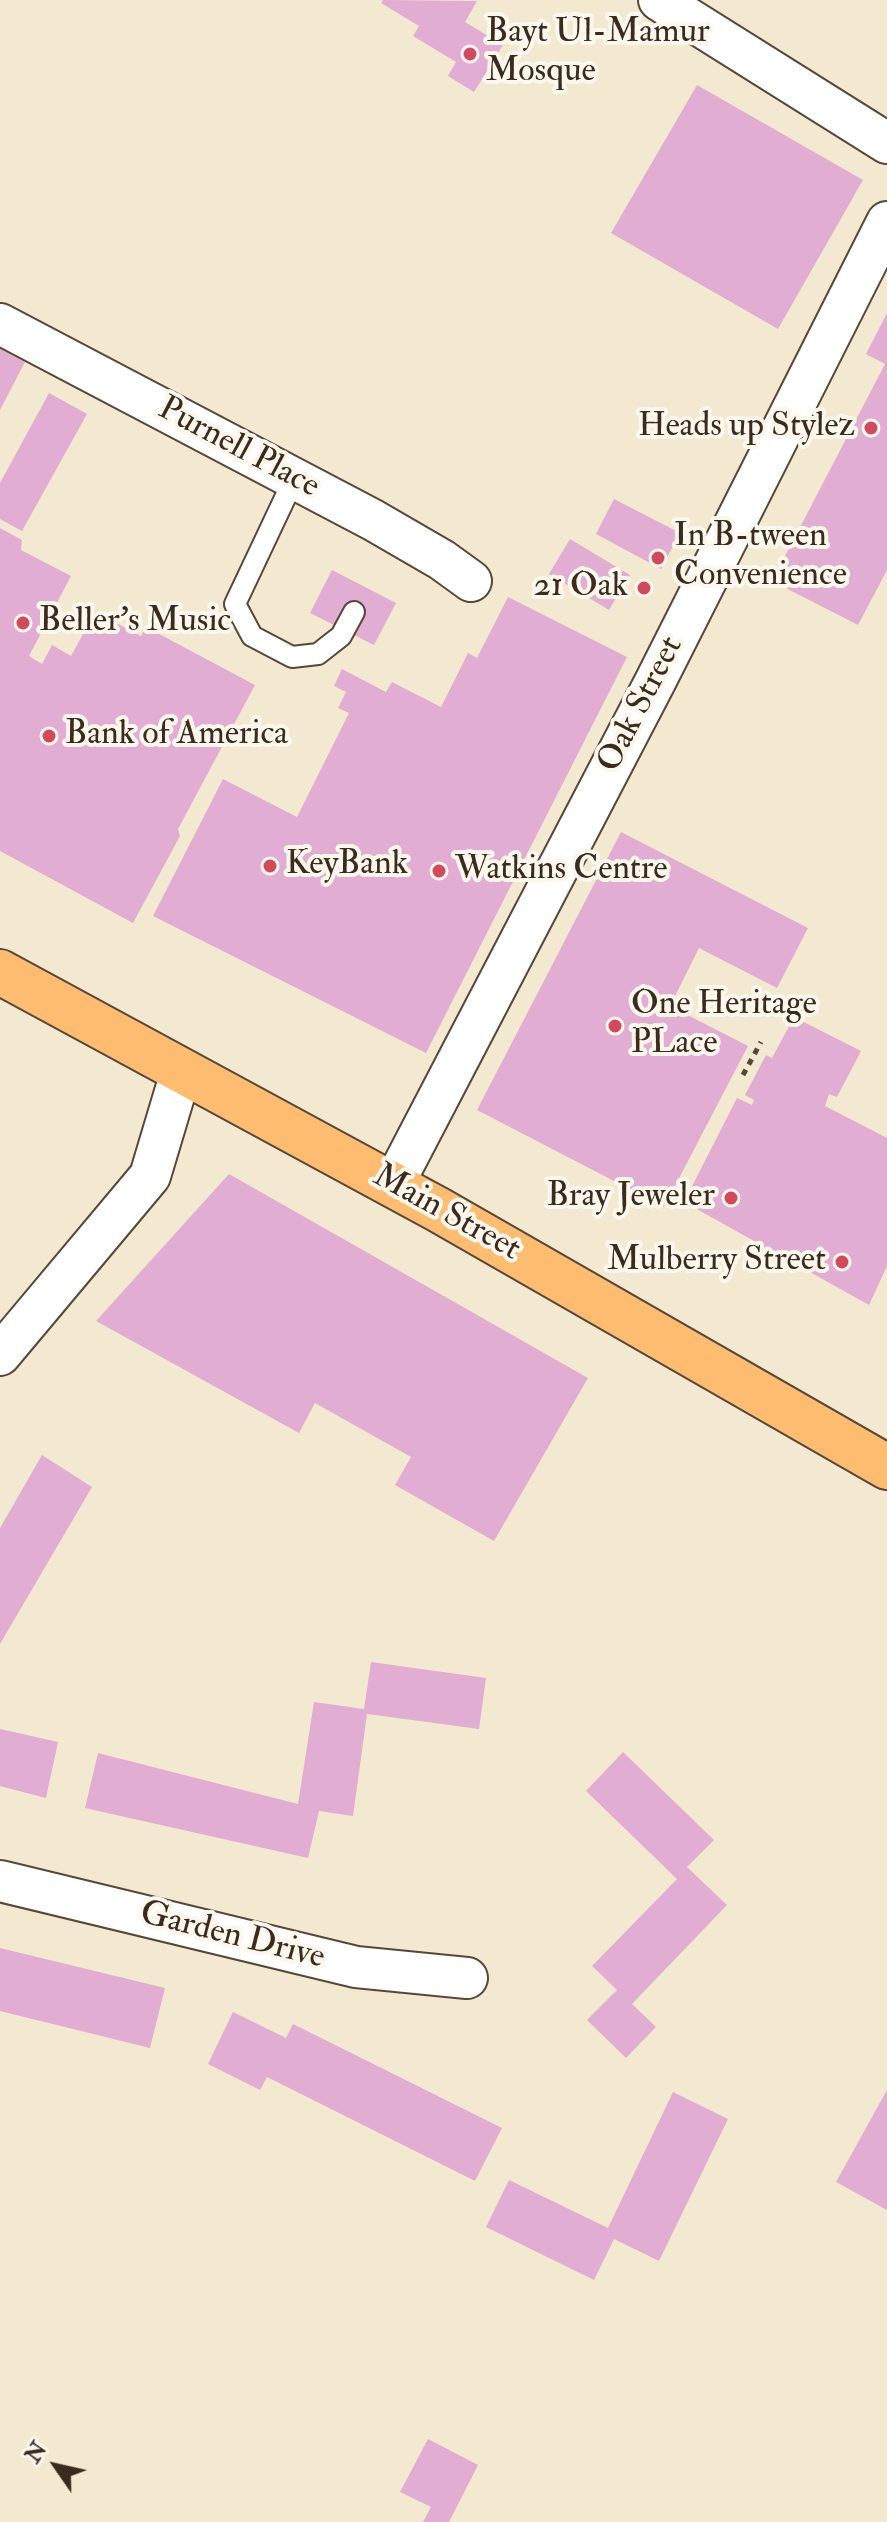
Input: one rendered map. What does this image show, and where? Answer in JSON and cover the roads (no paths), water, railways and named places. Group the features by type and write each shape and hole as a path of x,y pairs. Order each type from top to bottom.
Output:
{"main road":[{"name":"Main Street","path":"0,972 393,1185 887,1467"}],"street":[{"path":"659,0 887,143"},
{"name":"Oak Street","path":"393,1185 656,680 887,222"},
{"name":"Purnell Place","path":"0,324 417,546 471,581"},
{"path":"0,1355 150,1176 182,1069"},
{"name":"Garden Drive","path":"0,1881 356,1967 467,1978"}],"lane":[{"path":"294,479 235,604 252,636 292,657 318,654 341,636 354,612"}],"place":[{"name":"Bayt Ul-Mamur Mosque","path":"470,54"},
{"name":"Heads up Stylez","path":"871,428"},
{"name":"In B-tween Convenience","path":"658,558"},
{"name":"21 Oak","path":"644,588"},
{"name":"Beller's Music","path":"23,623"},
{"name":"Bank of America","path":"49,736"},
{"name":"KeyBank","path":"270,866"},
{"name":"Watkins Centre","path":"439,871"},
{"name":"One Heritage PLace","path":"615,1026"},
{"name":"Bray Jeweler","path":"731,1198"},
{"name":"Mulberry Street","path":"842,1262"}]}
